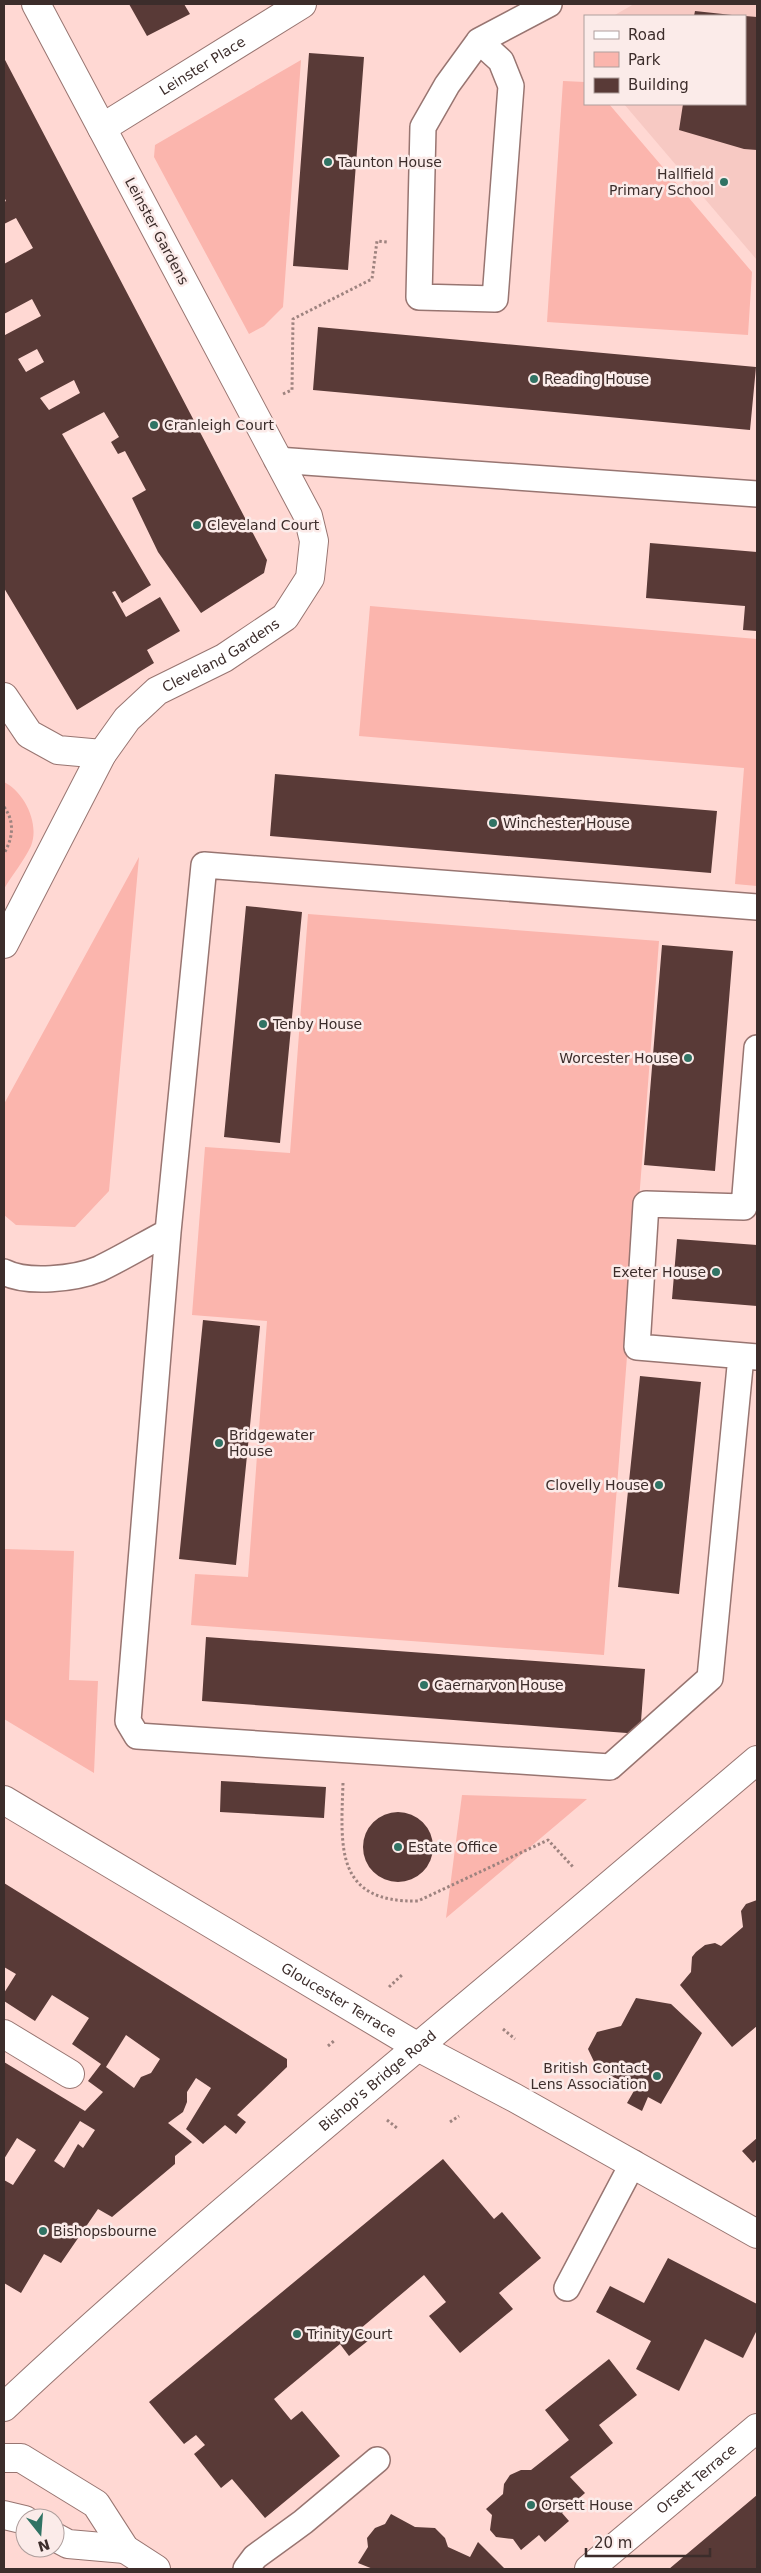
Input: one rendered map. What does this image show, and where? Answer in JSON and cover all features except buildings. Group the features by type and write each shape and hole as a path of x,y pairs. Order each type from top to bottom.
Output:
{"street":[{"name":"Leinster Gardens","path":"36,4 278,460"},
{"name":"Leinster Place","path":"102,128 302,4"},
{"name":"Cleveland Gardens","path":"4,944 102,754 127,719 157,691 224,658 285,617 310,578 314,541 308,516 278,460"},
{"path":"4,698 29,734 58,750 102,754"},
{"name":"Bishop's Bridge Road","path":"4,2407 63,2352 312,2133 418,2047 599,1894 754,1769"},
{"name":"Gloucester Terrace","path":"4,1800 418,2047 633,2163 757,2234"},
{"path":"4,2034 70,2074"},
{"name":"Orsett Terrace","path":"589,2569 757,2428"},
{"path":"4,2458 21,2458 96,2504 125,2549 156,2569"},
{"path":"65,2542 125,2549"}],"lane":[{"path":"479,41 501,60 511,86 495,299 419,297 423,127 447,85 479,41 549,4"},
{"path":"278,460 757,494"},
{"path":"757,907 204,864 168,1232 128,1721 137,1736 610,1768 710,1678 749,1357 636,1347 646,1204 744,1207 757,1048"},
{"path":"4,1272 15,1278 52,1279 97,1270 168,1232"},
{"path":"567,2288 633,2163"},
{"path":"246,2569 255,2557 304,2522 377,2460"}],"path":[{"path":"253,412 292,390 293,319 372,279 377,241 420,245"},
{"path":"4,807 9,814 12,829 9,845 4,853"},
{"path":"345,1749 341,1836 346,1861 356,1882 369,1892 394,1902 418,1901 548,1840 599,1894"},
{"path":"389,1987 403,1974"},
{"path":"503,2029 515,2038"},
{"path":"328,2046 334,2040"},
{"path":"450,2122 459,2116"},
{"path":"387,2120 397,2128"}],"shaded area":[{"name":"Hallfield Primary School","path":"634,4 757,4 757,260 625,105 746,105 746,15 615,15"}],"green space":[{"path":"301,60 283,307 264,326 249,334 154,157 155,145"},
{"path":"563,81 584,82 584,105 610,105 752,272 748,335 547,322"},
{"path":"370,606 757,639 757,886 735,884 744,768 359,736"},
{"path":"4,782 18,793 24,801 32,818 33,837 25,857 4,889"},
{"path":"139,857 109,1191 75,1227 16,1225 4,1215 4,1104"},
{"path":"308,914 659,941 604,1655 191,1625 195,1574 248,1577 267,1321 192,1315 205,1147 290,1153"},
{"path":"4,1549 74,1551 69,1680 98,1681 94,1773 4,1719"},
{"path":"462,1795 587,1799 446,1918"}],"place":[{"name":"Taunton House","path":"328,162"},
{"name":"Hallfield Primary School","path":"724,182"},
{"name":"Reading House","path":"534,379"},
{"name":"Cranleigh Court","path":"154,425"},
{"name":"Cleveland Court","path":"197,525"},
{"name":"Winchester House","path":"493,823"},
{"name":"Tenby House","path":"263,1024"},
{"name":"Worcester House","path":"688,1058"},
{"name":"Exeter House","path":"716,1272"},
{"name":"Bridgewater House","path":"219,1443"},
{"name":"Clovelly House","path":"659,1485"},
{"name":"Caernarvon House","path":"424,1685"},
{"name":"Estate Office","path":"398,1847"},
{"name":"British Contact Lens Association","path":"657,2076"},
{"name":"Bishopsbourne","path":"43,2231"},
{"name":"Trinity Court","path":"297,2334"},
{"name":"Orsett House","path":"531,2505"}]}
